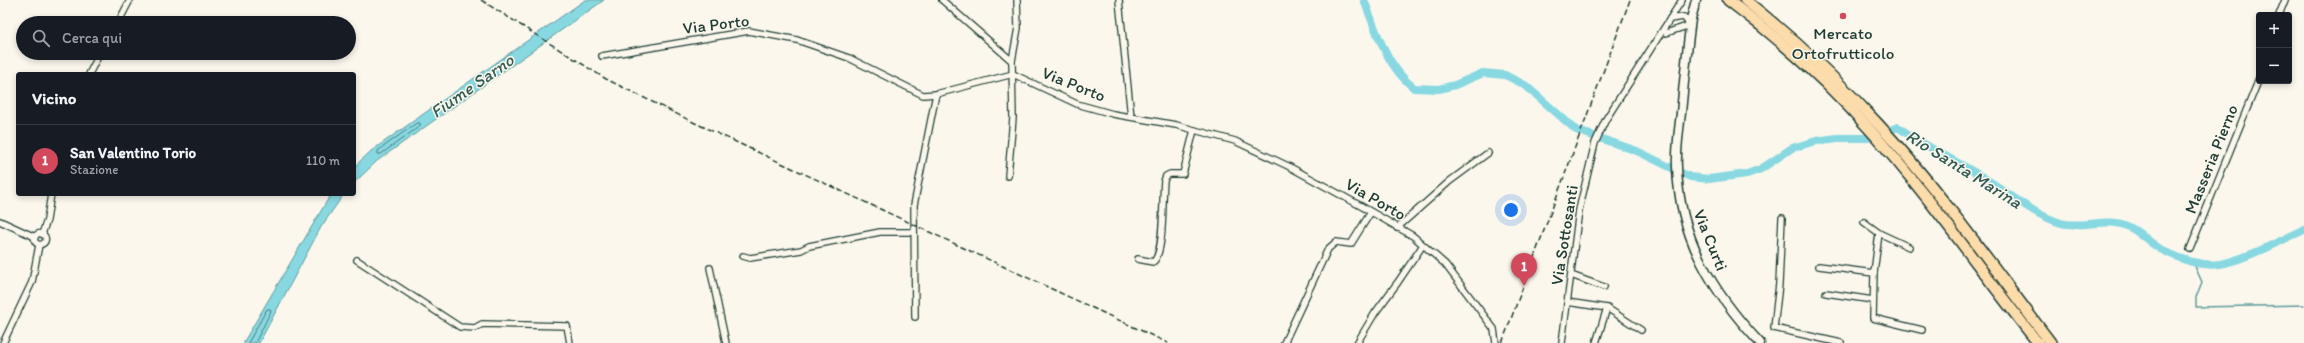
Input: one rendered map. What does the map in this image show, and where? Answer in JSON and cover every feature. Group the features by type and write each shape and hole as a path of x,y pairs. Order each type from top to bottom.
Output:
{"highway":[{"path":"1728,0 1786,47 1817,75 1919,180 2051,343"},
{"path":"1745,0 1830,73 1879,125 2038,343"}],"main road":[{"name":"Via Curti","path":"1696,0 1690,25 1676,154 1679,191 1693,245 1711,282 1734,315 1760,343"}],"street":[{"path":"122,16 130,0"},
{"path":"942,0 1012,61"},
{"path":"1008,176 1013,118 1014,74 1012,61 1018,28 1017,0"},
{"path":"1119,0 1131,118"},
{"name":"Via Sottosanti","path":"1562,343 1579,210 1595,143 1600,132 1682,0"},
{"path":"2280,12 2285,0"},
{"path":"1666,33 1690,25 1684,17 1670,19"},
{"name":"Via Porto","path":"602,56 748,31 797,40 850,58 923,95 936,94 1014,74 1077,104 1131,118 1194,130 1241,144 1288,166 1371,212 1423,245 1446,264 1474,300 1494,329 1496,343"},
{"path":"90,72 96,60"},
{"name":"Masseria Pierno","path":"2190,249 2257,84"},
{"path":"915,317 913,232 915,196 936,94"},
{"path":"1138,259 1153,262 1158,257 1161,243 1164,181 1166,176 1170,174 1183,174 1194,130"},
{"path":"1398,228 1450,181 1488,152"},
{"path":"42,234 47,220 51,196"},
{"path":"1284,343 1328,249 1336,242 1352,244 1371,212"},
{"path":"1782,218 1779,284 1774,328 1841,343"},
{"path":"0,221 35,237 35,241 39,244"},
{"path":"1864,222 1879,233 1909,247"},
{"path":"743,256 748,258 802,250 809,246 880,232 913,232"},
{"path":"1879,233 1874,273 1873,318 1922,330"},
{"path":"35,237 38,234 42,234"},
{"path":"39,244 44,243 46,240 42,234"},
{"path":"3,343 32,282 39,244"},
{"path":"1357,343 1375,313 1423,245"},
{"path":"357,260 460,327 475,328 482,324 567,326 570,343"},
{"path":"1819,266 1874,273"},
{"path":"710,268 726,343"},
{"path":"1571,275 1604,287"},
{"path":"1826,293 1873,300"},
{"path":"1567,302 1607,308 1641,330"},
{"path":"1596,343 1607,308"}],"water":[{"name":"Fiume Sarno","path":"585,0 604,0 377,161 356,181 356,165 371,151"},
{"path":"330,196 343,196 321,227 259,343 243,343"}],"waterway":[{"name":"Rio Santa Marina","path":"1364,0 1383,48 1389,59 1396,70 1414,88 1439,89 1455,85 1483,73 1505,75 1525,85 1576,130 1637,151 1690,177 1709,179 1747,174 1761,169 1792,148 1816,141 1837,138 1868,138 1898,127 1919,141 1984,178 2030,209 2050,219 2061,223 2077,225 2111,223 2127,226 2162,250 2190,262 2213,265 2230,262 2252,254 2304,230"},
{"path":"2193,262 2202,282 2196,297 2196,307 2304,305"}],"railway":[{"path":"481,0 606,79 693,122 1168,343"},
{"path":"1502,343 1630,0"}],"place":[{"name":"Mercato Ortofrutticolo","path":"1843,16"},
{"name":"San Valentino Torio","path":"1524,286"}]}
